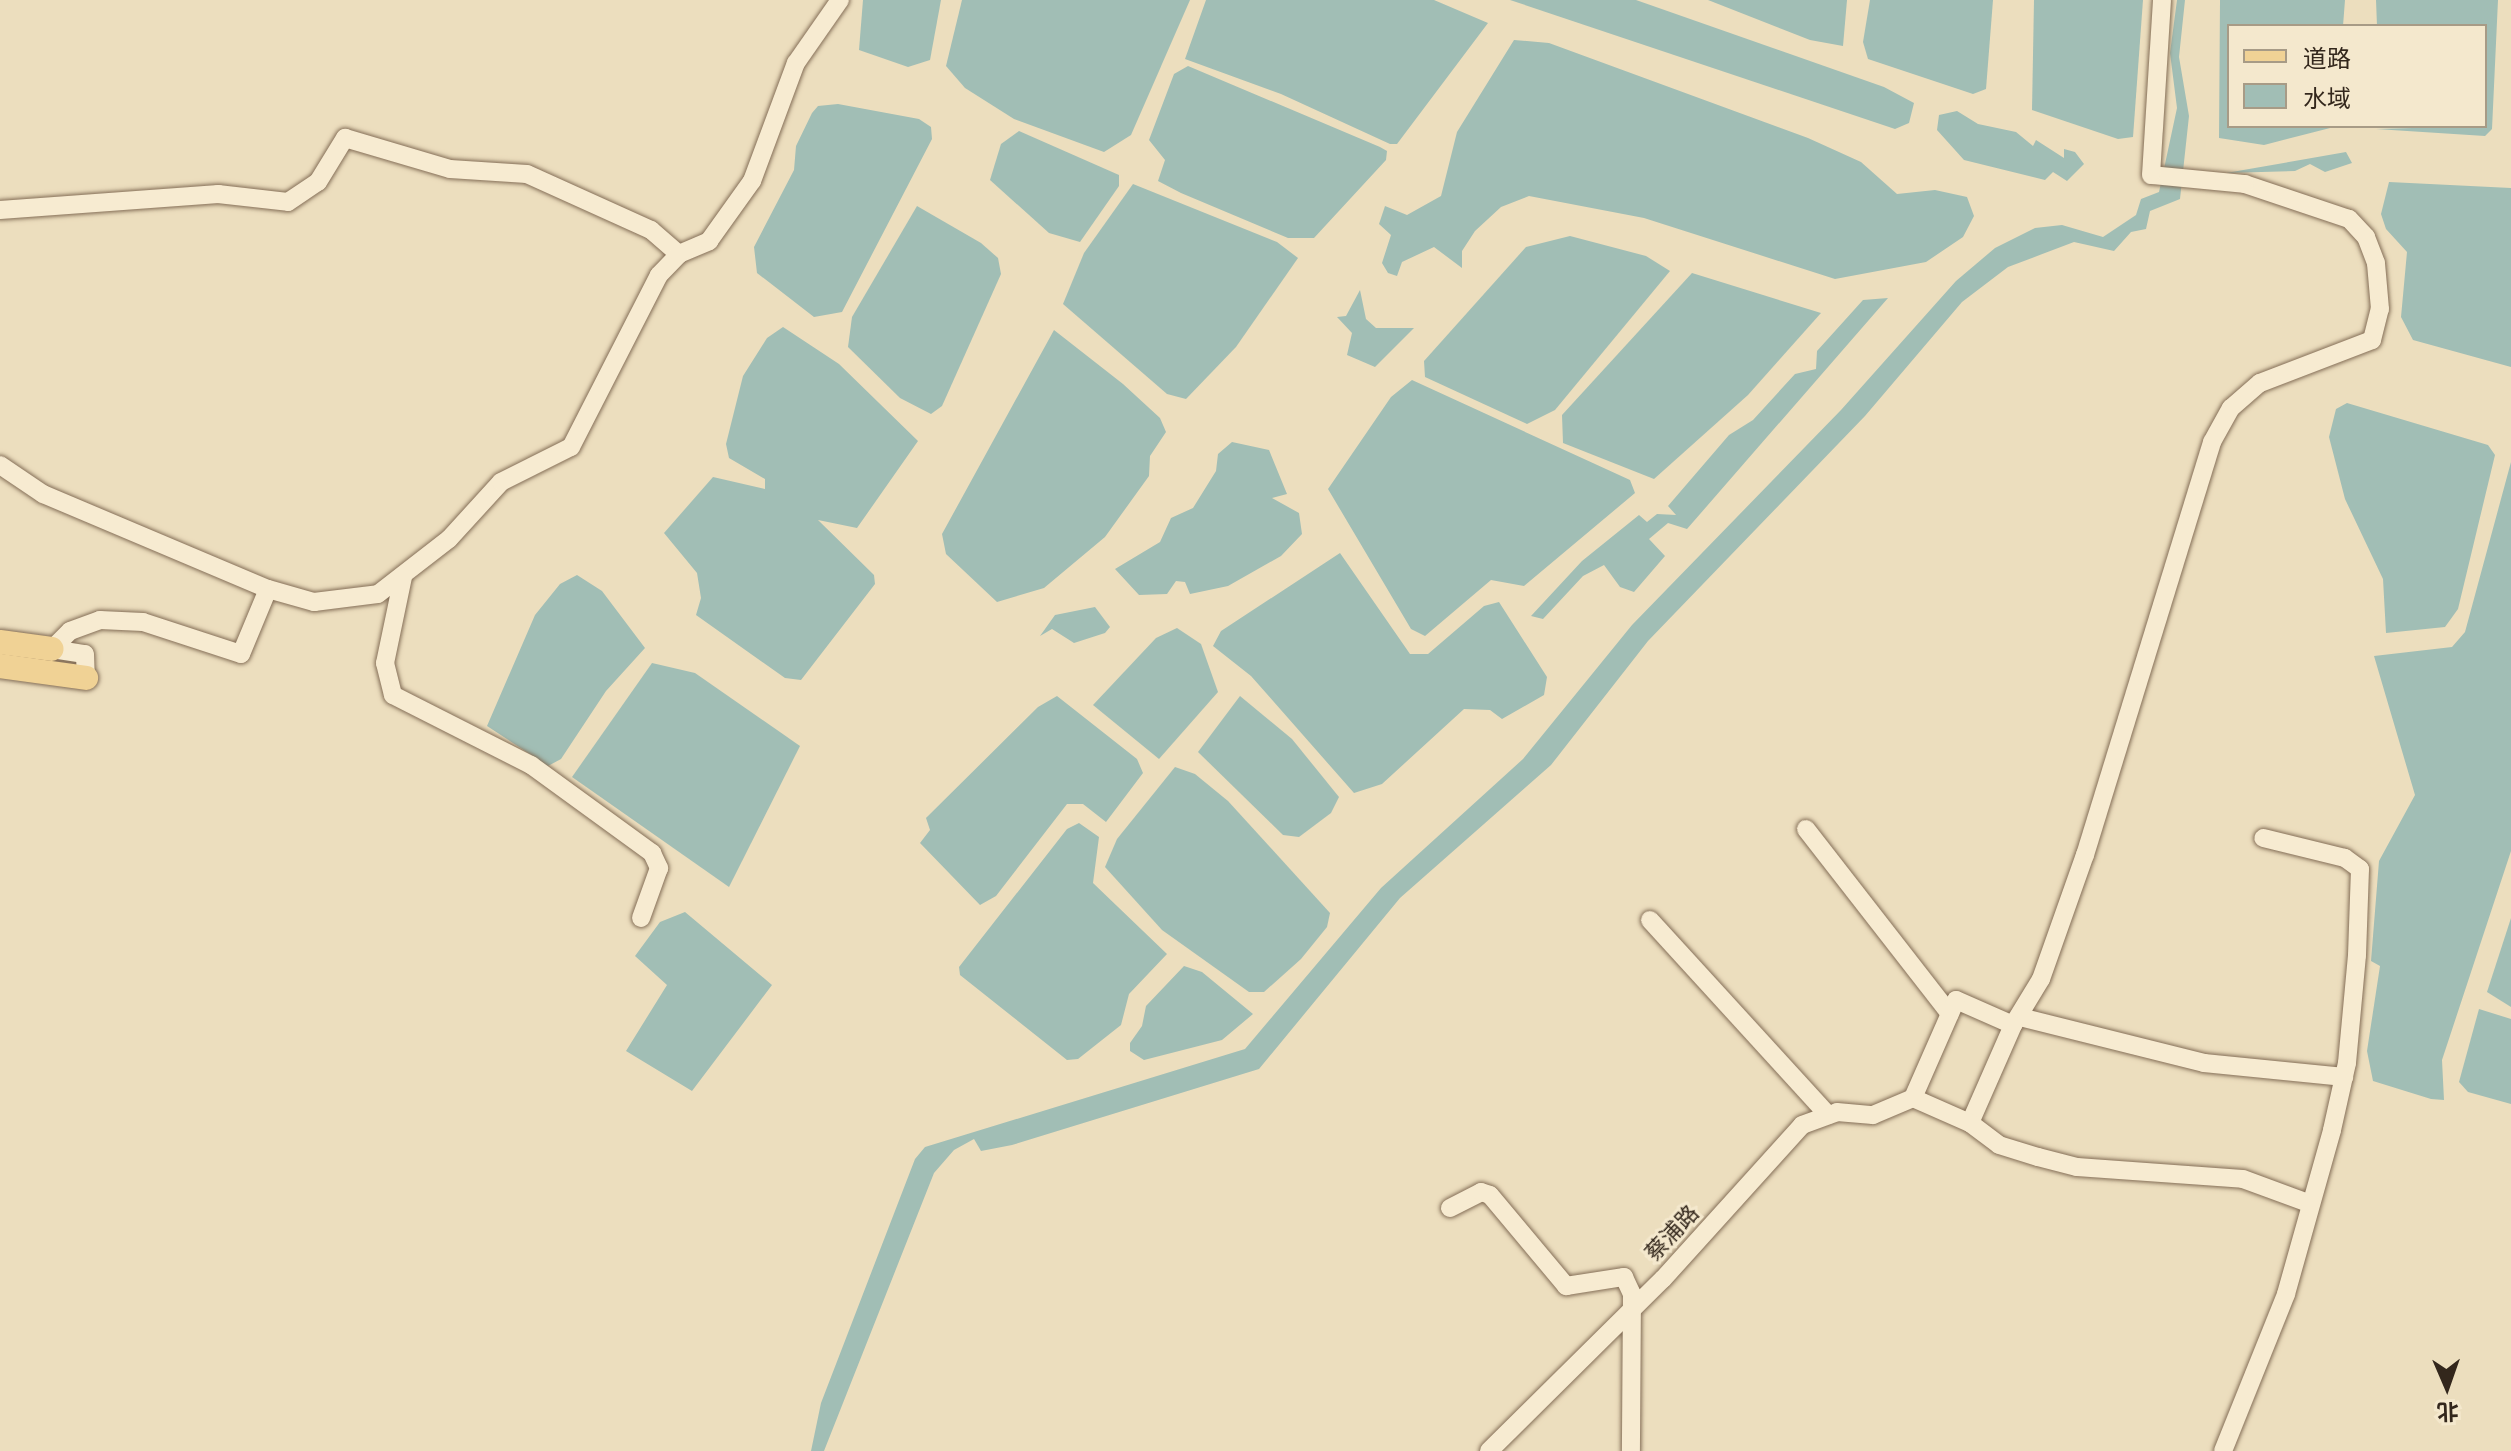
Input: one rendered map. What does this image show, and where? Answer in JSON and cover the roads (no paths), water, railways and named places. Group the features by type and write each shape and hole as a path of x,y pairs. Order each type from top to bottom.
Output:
{"main road":[{"path":"0,642 52,649"},
{"path":"0,666 86,678"}],"street":[{"path":"0,465 43,494 268,589 314,602 348,601 378,594 403,577 501,482 571,447 614,353 659,275 679,254 703,247 734,211 769,144 796,63 840,0"},
{"path":"1970,1123 2016,1021 2041,979 2085,855 2212,442 2231,408 2260,383 2372,340 2380,309 2376,263 2366,237 2349,219 2245,184 2189,182 2151,175 2149,162 2162,0"},
{"path":"0,210 218,194 288,202 318,182 345,138 450,169 527,174 651,230 679,254"},
{"path":"403,577 385,663 393,695 531,765 652,853 659,868 641,918"},
{"path":"52,649 70,631 100,620 143,622 241,654 268,589"},
{"path":"52,649 85,654 86,678"},
{"path":"1806,829 1950,1014"},
{"path":"2223,1451 2286,1294 2344,1077 2360,869 2345,858 2263,838"},
{"path":"1650,920 1828,1115"},
{"path":"2311,1204 2243,1179 2077,1167 1999,1145 1970,1123 1913,1098 1956,1000 2016,1021 2204,1063 2344,1077"},
{"name":"蔡浦路","path":"1489,1451 1630,1312 1802,1125 1828,1115 1873,1115 1913,1098"},
{"path":"1450,1208 1481,1192 1490,1195 1555,1280 1584,1288 1624,1277 1630,1312 1631,1451"}],"water":[{"path":"863,0 941,0 930,60 908,67 859,50"},
{"path":"962,0 1190,0 1131,135 1104,152 1014,119 965,88 946,66"},
{"path":"1206,0 1434,0 1488,23 1397,144 1390,144 1281,94 1185,59"},
{"path":"1510,0 1636,0 1884,87 1914,103 1909,123 1895,129"},
{"path":"1708,0 1847,0 1843,46 1810,40"},
{"path":"1870,0 1993,0 1986,89 1973,94 1868,59 1863,42"},
{"path":"2034,0 2143,0 2133,137 2118,139 2032,110"},
{"path":"2177,0 2185,0 2179,57 2189,116 2180,199 2150,211 2146,229 2131,232 2114,251 2074,242 2008,267 1962,302 1865,416 1648,641 1551,765 1400,898 1259,1069 1012,1145 981,1151 974,1139 954,1150 934,1173 824,1451 811,1451 821,1403 915,1159 925,1147 1245,1049 1381,888 1523,759 1632,625 1841,410 1956,281 1995,248 2035,228 2062,225 2103,237 2136,215 2141,199 2159,192 2177,108 2170,53"},
{"path":"2220,0 2345,0 2343,24 2227,24 2227,128 2330,128 2264,145 2219,138"},
{"path":"2376,0 2498,0 2492,129 2485,136 2376,129 2487,128 2487,24 2377,24"},
{"path":"1514,40 1549,43 1808,138 1861,162 1897,194 1935,190 1967,197 1974,216 1963,237 1926,262 1835,279 1644,218 1529,196 1501,207 1475,231 1462,251 1462,268 1434,247 1402,262 1397,276 1388,273 1382,263 1391,235 1379,224 1385,206 1407,215 1441,196 1457,132"},
{"path":"1188,66 1380,147 1387,151 1386,160 1314,238 1288,238 1181,193 1158,181 1165,160 1149,140 1174,74"},
{"path":"838,104 919,119 931,127 932,139 842,312 814,317 757,273 754,247 794,170 796,146 812,113 818,106"},
{"path":"1957,111 1978,124 2016,132 2033,146 2036,140 2064,158 2064,149 2075,152 2084,164 2067,181 2053,172 2045,180 1964,160 1937,130 1939,115"},
{"path":"1019,131 1119,175 1119,186 1080,242 1049,233 990,180 1001,144"},
{"path":"2346,152 2352,163 2325,172 2310,164 2295,171 2226,173"},
{"path":"2389,182 2511,188 2511,367 2413,340 2401,317 2407,252 2386,229 2381,214"},
{"path":"1133,184 1277,242 1298,258 1236,347 1186,399 1167,394 1063,304 1084,253"},
{"path":"917,206 981,243 998,258 1001,274 942,406 931,414 900,398 848,347 852,317"},
{"path":"1570,236 1646,256 1670,271 1555,410 1527,424 1425,377 1424,361 1526,247"},
{"path":"1692,273 1821,313 1748,395 1654,479 1563,443 1562,415"},
{"path":"1360,290 1366,319 1376,328 1414,328 1375,367 1347,355 1352,333 1337,317 1346,316"},
{"path":"1888,298 1687,529 1668,523 1649,539 1665,556 1634,592 1620,587 1604,565 1583,576 1543,619 1531,616 1582,561 1639,515 1647,522 1657,514 1676,515 1668,506 1729,435 1753,420 1795,374 1816,369 1817,351 1863,300"},
{"path":"783,327 839,364 918,441 857,528 818,520 874,575 875,584 801,680 785,678 696,615 701,598 697,573 664,533 713,477 765,489 765,479 729,458 726,444 743,376 767,338"},
{"path":"1054,330 1123,384 1160,418 1166,432 1150,456 1149,476 1105,537 1044,588 997,602 946,554 942,534"},
{"path":"1412,380 1630,480 1635,493 1524,586 1491,580 1425,636 1411,629 1328,489 1391,397"},
{"path":"2347,403 2488,445 2495,455 2458,609 2445,627 2386,633 2383,579 2345,499 2329,437 2336,409"},
{"path":"1232,442 1269,450 1287,494 1272,498 1299,513 1302,534 1281,556 1228,586 1190,594 1185,582 1176,581 1167,594 1139,595 1115,569 1160,542 1171,518 1193,508 1216,471 1218,454"},
{"path":"2511,462 2511,851 2442,1060 2444,1100 2431,1099 2373,1081 2367,1051 2380,966 2371,961 2379,861 2415,795 2374,656 2452,647 2465,632"},
{"path":"1340,553 1410,654 1428,654 1484,606 1499,602 1547,677 1544,695 1502,719 1490,710 1464,709 1382,784 1354,793 1251,676 1213,646 1221,631"},
{"path":"577,575 602,591 645,648 606,691 561,759 548,766 487,726 535,615 560,584"},
{"path":"1095,607 1110,627 1105,633 1074,643 1052,629 1040,636 1055,615"},
{"path":"1177,628 1201,644 1218,692 1159,759 1093,705 1156,638"},
{"path":"652,663 695,673 800,746 729,887 572,777"},
{"path":"1057,696 1137,759 1143,773 1106,822 1083,804 1067,804 996,896 980,905 920,843 930,830 926,818 1038,707"},
{"path":"1240,696 1292,739 1339,797 1331,813 1299,837 1283,835 1198,752"},
{"path":"1175,767 1195,774 1228,801 1330,913 1327,927 1301,959 1264,992 1249,992 1162,930 1105,867 1117,839"},
{"path":"1079,823 1099,837 1093,883 1167,954 1129,994 1121,1025 1078,1059 1067,1060 960,975 959,967 1067,829"},
{"path":"685,912 772,985 692,1091 626,1051 667,985 635,956 660,922"},
{"path":"2511,918 2511,1007 2487,992"},
{"path":"1184,966 1202,972 1253,1014 1222,1040 1144,1060 1130,1051 1130,1043 1142,1026 1146,1006"},
{"path":"2479,1009 2511,1019 2511,1104 2468,1092 2459,1082"}]}
